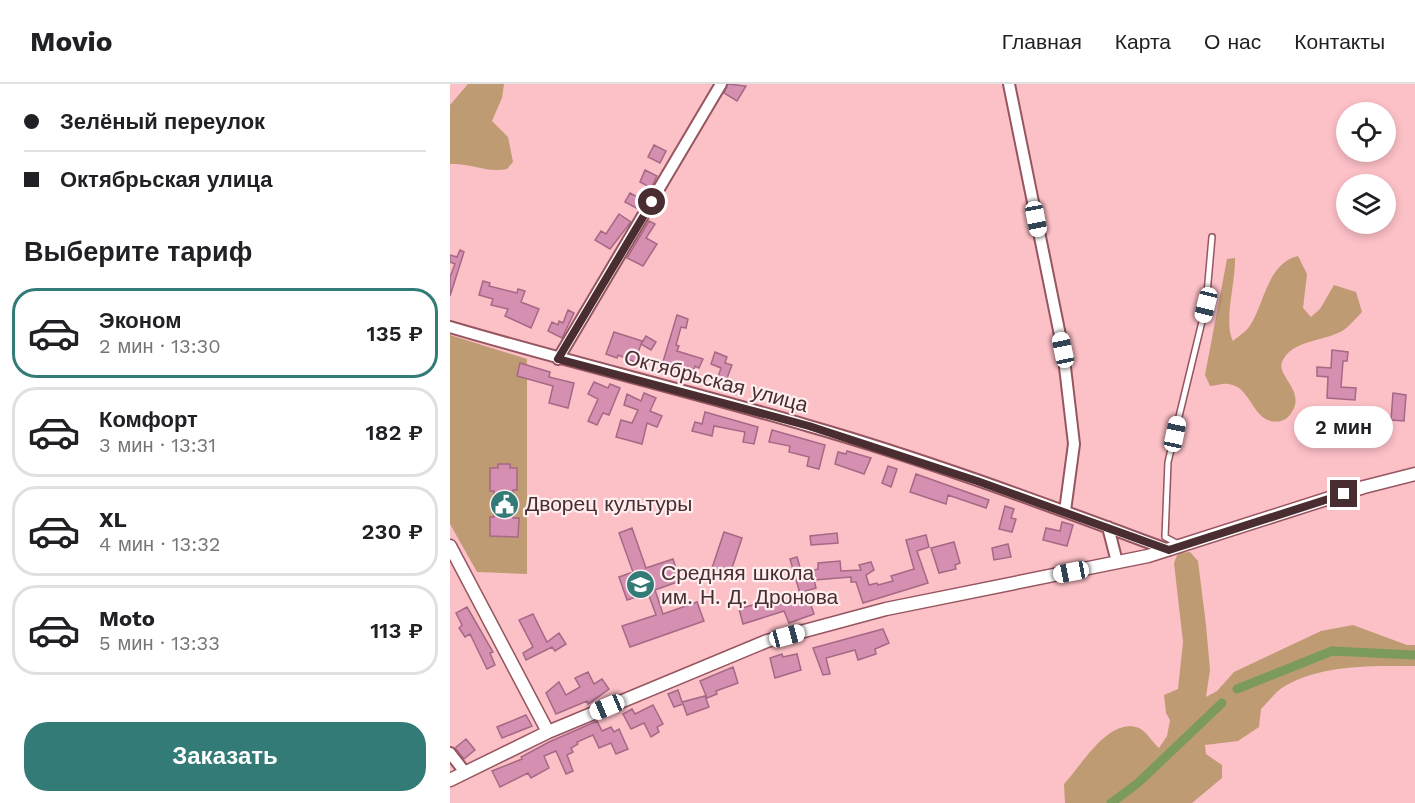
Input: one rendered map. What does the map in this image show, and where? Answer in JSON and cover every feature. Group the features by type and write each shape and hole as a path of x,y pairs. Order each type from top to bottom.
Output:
{"street":[{"path":"558,359 721,84"},
{"path":"1009,84 1063,350 1074,444 1065,511"},
{"name":"Октябрьская улица","path":"450,327 558,359 809,426 1065,511 1169,550"},
{"path":"450,780 464,771 548,732 767,641 886,609 1169,550 1364,487 1415,474"},
{"path":"1108,527 1117,562"},
{"path":"450,546 548,732"},
{"path":"450,753 464,771"}],"lane":[{"path":"1154,545 1164,537 1168,462 1206,305 1212,237"},
{"path":"1164,537 1183,546"}],"shaded area":[{"path":"468,84 504,84 502,98 492,121 508,137 513,162 507,169 491,170 450,164 450,105"},
{"path":"1298,256 1307,274 1303,308 1311,317 1320,309 1334,285 1356,292 1362,312 1342,331 1300,345 1286,355 1281,367 1296,401 1287,418 1281,421 1271,421 1258,412 1243,391 1236,386 1226,384 1210,386 1205,375 1227,259 1235,258 1229,324 1233,341 1251,324 1268,284 1280,266"},
{"path":"450,335 527,359 527,574 477,572 450,524"},
{"path":"1190,552 1198,561 1206,625 1210,670 1206,697 1217,691 1234,672 1321,631 1353,625 1407,645 1415,645 1415,666 1331,670 1285,686 1261,709 1259,727 1238,741 1205,745 1206,754 1222,765 1222,778 1192,803 1065,803 1064,784 1087,755 1117,729 1128,726 1139,728 1159,748 1167,736 1170,720 1166,713 1164,695 1178,689 1183,642 1174,563 1178,553"}],"building":[{"path":"728,84 746,86 737,101 724,93"},
{"path":"654,145 666,151 660,163 648,157"},
{"path":"645,170 657,176 651,188 640,182"},
{"path":"630,193 643,200 638,209 625,202"},
{"path":"619,214 631,222 610,249 595,240 601,231 606,234"},
{"path":"649,221 655,224 646,238 657,244 643,266 627,258"},
{"path":"460,250 464,252 450,296 450,277 455,264 450,262 450,255 457,257"},
{"path":"483,281 490,283 489,286 517,293 518,289 525,291 521,302 539,309 531,328 505,316 508,309 491,305 493,299 479,295"},
{"path":"568,310 574,313 562,338 548,331 552,322 558,325 559,321 563,323"},
{"path":"677,315 688,319 686,328 681,327 676,345 679,346 677,351 703,359 699,368 695,366 693,372 676,366 675,369 662,365"},
{"path":"614,332 642,341 635,362 618,355 617,358 606,354"},
{"path":"646,336 656,342 651,350 641,344"},
{"path":"1332,350 1348,352 1347,361 1343,361 1341,387 1356,388 1355,400 1327,398 1328,377 1317,376 1317,367 1331,368"},
{"path":"715,352 727,357 725,363 732,365 724,386 716,383 721,368 711,364"},
{"path":"520,363 550,372 549,377 574,383 568,408 549,403 553,386 517,376"},
{"path":"594,382 608,388 610,384 620,388 609,415 603,413 597,425 588,421 598,399 588,394"},
{"path":"644,393 656,398 650,411 662,416 657,427 647,423 642,444 616,437 621,420 632,423 638,410 624,405 627,394 641,401"},
{"path":"1393,393 1406,395 1404,421 1391,420"},
{"path":"705,412 758,427 754,444 743,442 745,432 714,426 712,436 692,431 695,422 702,424"},
{"path":"772,430 825,445 819,469 807,466 809,457 789,452 790,446 769,442"},
{"path":"847,451 871,458 864,474 835,464 838,452 846,454"},
{"name":"Дворец культуры","path":"498,464 510,464 510,468 517,468 517,490 513,490 513,518 519,518 518,537 490,536 490,517 494,517 494,491 490,491 490,468 498,468"},
{"path":"888,466 897,469 891,487 882,483"},
{"path":"916,474 989,500 986,508 948,495 946,504 910,492"},
{"path":"1005,506 1014,509 1011,518 1016,519 1012,532 999,529"},
{"path":"1062,522 1073,525 1067,546 1043,540 1046,528 1060,531"},
{"path":"632,528 646,568 673,559 680,581 655,590 663,614 697,602 704,621 630,647 622,626 656,615 648,593 627,600 619,577 633,572 619,533"},
{"path":"724,532 742,538 730,574 712,568"},
{"path":"837,533 838,543 811,545 810,536"},
{"path":"926,535 929,547 917,551 928,583 863,603 856,582 851,582 851,577 814,580 816,588 806,591 814,614 789,623 784,611 743,624 739,609 773,599 775,606 801,597 790,559 797,557 802,574 818,569 818,563 840,561 841,571 861,570 859,565 871,562 874,570 866,575 869,585 877,583 878,585 893,581 891,576 914,569 906,540"},
{"path":"954,542 960,563 955,565 956,569 939,573 931,548"},
{"path":"1008,544 1011,557 994,560 992,548"},
{"path":"467,607 493,652 490,653 495,665 487,669 470,634 465,637 459,628 462,625 456,613"},
{"path":"533,614 547,642 559,633 566,644 555,651 552,647 526,660 523,653 533,647 519,620"},
{"path":"883,629 889,643 875,649 876,654 858,660 855,650 826,658 830,674 823,675 813,648"},
{"path":"782,654 783,657 797,654 801,670 775,678 770,658"},
{"path":"733,667 738,683 716,691 717,694 707,698 700,681"},
{"path":"588,672 594,684 602,679 609,689 588,704 587,701 556,714 546,693 559,682 566,695 580,687 575,678"},
{"path":"678,690 682,702 705,696 709,707 687,715 683,704 674,707 668,694"},
{"path":"653,705 663,724 657,727 659,732 651,737 644,723 631,729 623,714 632,709 635,714"},
{"path":"526,715 532,726 502,738 497,727"},
{"path":"597,721 602,731 611,727 614,732 619,729 628,749 616,754 611,743 599,748 593,735 577,742 578,744 571,748 573,752 567,755 573,771 566,774 556,751 544,756 549,768 531,778 528,773 500,787 492,771 522,759 521,757 549,742"},
{"path":"466,739 475,750 464,759 455,748"}],"waterway":[{"path":"1237,689 1332,651 1415,655"},
{"path":"1111,803 1138,783 1222,703"}],"place":[{"name":"Дворец культуры","path":"504,504"},
{"name":"Средняя школа им. Н. Д. Дронова","path":"640,585"}],"route":[{"path":"652,202 558,359 809,426 1065,511 1169,550 1344,494"}]}
